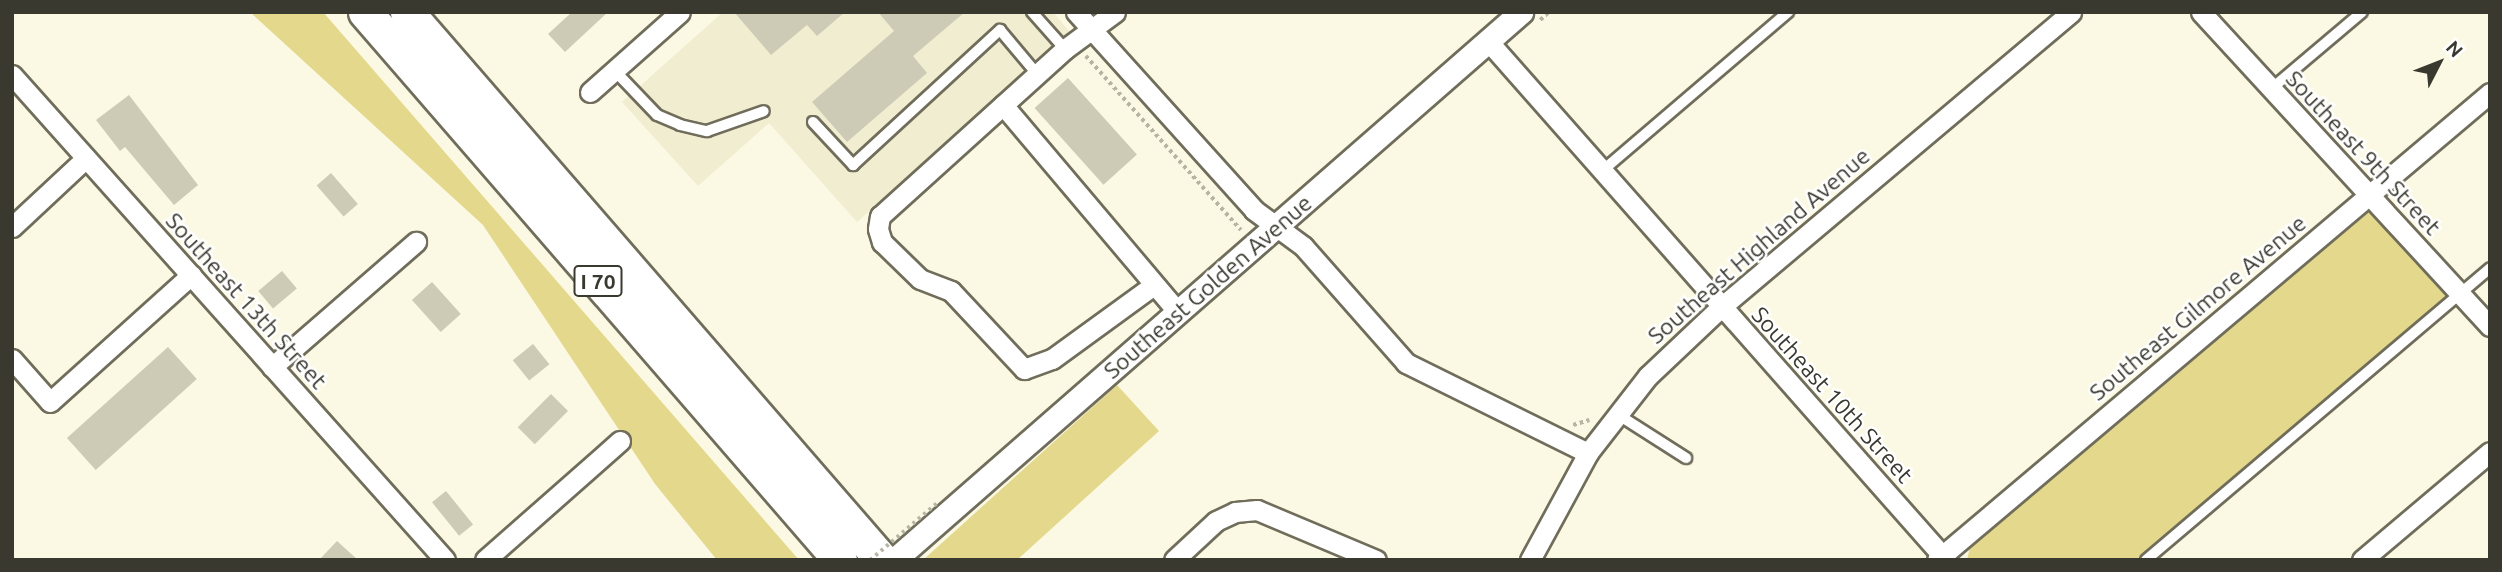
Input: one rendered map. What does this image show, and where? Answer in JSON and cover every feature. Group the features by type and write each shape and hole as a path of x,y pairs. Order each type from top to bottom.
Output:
{"highway":[{"name":"I 70","path":"365,12 840,560"},
{"name":"I 70","path":"407,12 882,560"},
{"path":"434,12 503,101 575,206"}],"street":[{"path":"590,92 680,12"},
{"path":"1076,12 1254,211 1303,246 1406,363 1588,453"},
{"path":"1115,12 1093,31 1065,49 880,216 882,242 920,279 951,291 1024,369 1052,359 1154,285"},
{"name":"Southeast Highland Avenue","path":"1530,560 1588,453 1616,414 1720,308 2071,12"},
{"name":"Southeast 9th Street","path":"2201,12 2490,326"},
{"name":"Southeast Golden Avenue","path":"894,560 942,508 1179,313 1488,41 1525,21"},
{"name":"Southeast 10th Street","path":"1488,41 1942,558"},
{"name":"Southeast 13th Street","path":"12,75 444,560"},
{"name":"Southeast Gilmore Avenue","path":"1942,558 2490,93"},
{"path":"1003,105 1179,313"},
{"path":"12,227 86,158"},
{"path":"272,367 416,242"},
{"path":"12,359 50,402 191,275"},
{"path":"485,560 620,441"},
{"path":"2362,560 2490,453"},
{"path":"1174,560 1216,521 1235,512 1257,510 1376,560"}],"lane":[{"path":"1032,12 1065,49"},
{"path":"1602,171 1788,12"},
{"path":"2271,89 2362,12"},
{"path":"813,122 853,164 1000,30 1037,74"},
{"path":"614,71 657,115 680,124 707,131 764,111"},
{"path":"2146,560 2490,268"},
{"path":"1616,414 1686,458"}],"path":[{"path":"1525,21 1549,12"},
{"path":"1084,54 1255,246"},
{"path":"1562,420 1573,426 1589,420"},
{"path":"870,560 942,508"}],"shaded area":[{"path":"250,12 323,12 799,560 717,560 655,484 483,225"},
{"path":"723,12 1053,12 1070,32 857,222 769,123 698,186 622,102"},
{"path":"2372,208 2452,298 2143,560 1967,560 1971,543 2363,209"},
{"path":"1117,385 1159,431 1017,560 923,560"}],"building":[{"path":"572,12 608,12 565,52 548,34"},
{"path":"734,12 845,12 817,36 807,25 771,55"},
{"path":"878,12 965,12 913,56 927,73 847,142 812,102 894,31"},
{"path":"1068,78 1137,155 1103,185 1035,108"},
{"path":"129,95 198,185 174,205 125,147 120,151 96,120"},
{"path":"331,173 358,204 344,216 317,185"},
{"path":"282,271 297,289 273,309 258,291"},
{"path":"432,282 461,314 441,332 412,300"},
{"path":"533,344 549,364 529,381 513,360"},
{"path":"168,347 197,379 96,470 67,438"},
{"path":"551,394 568,411 535,444 518,427"},
{"path":"446,491 473,524 459,536 432,502"},
{"path":"337,541 358,560 319,560"}]}
